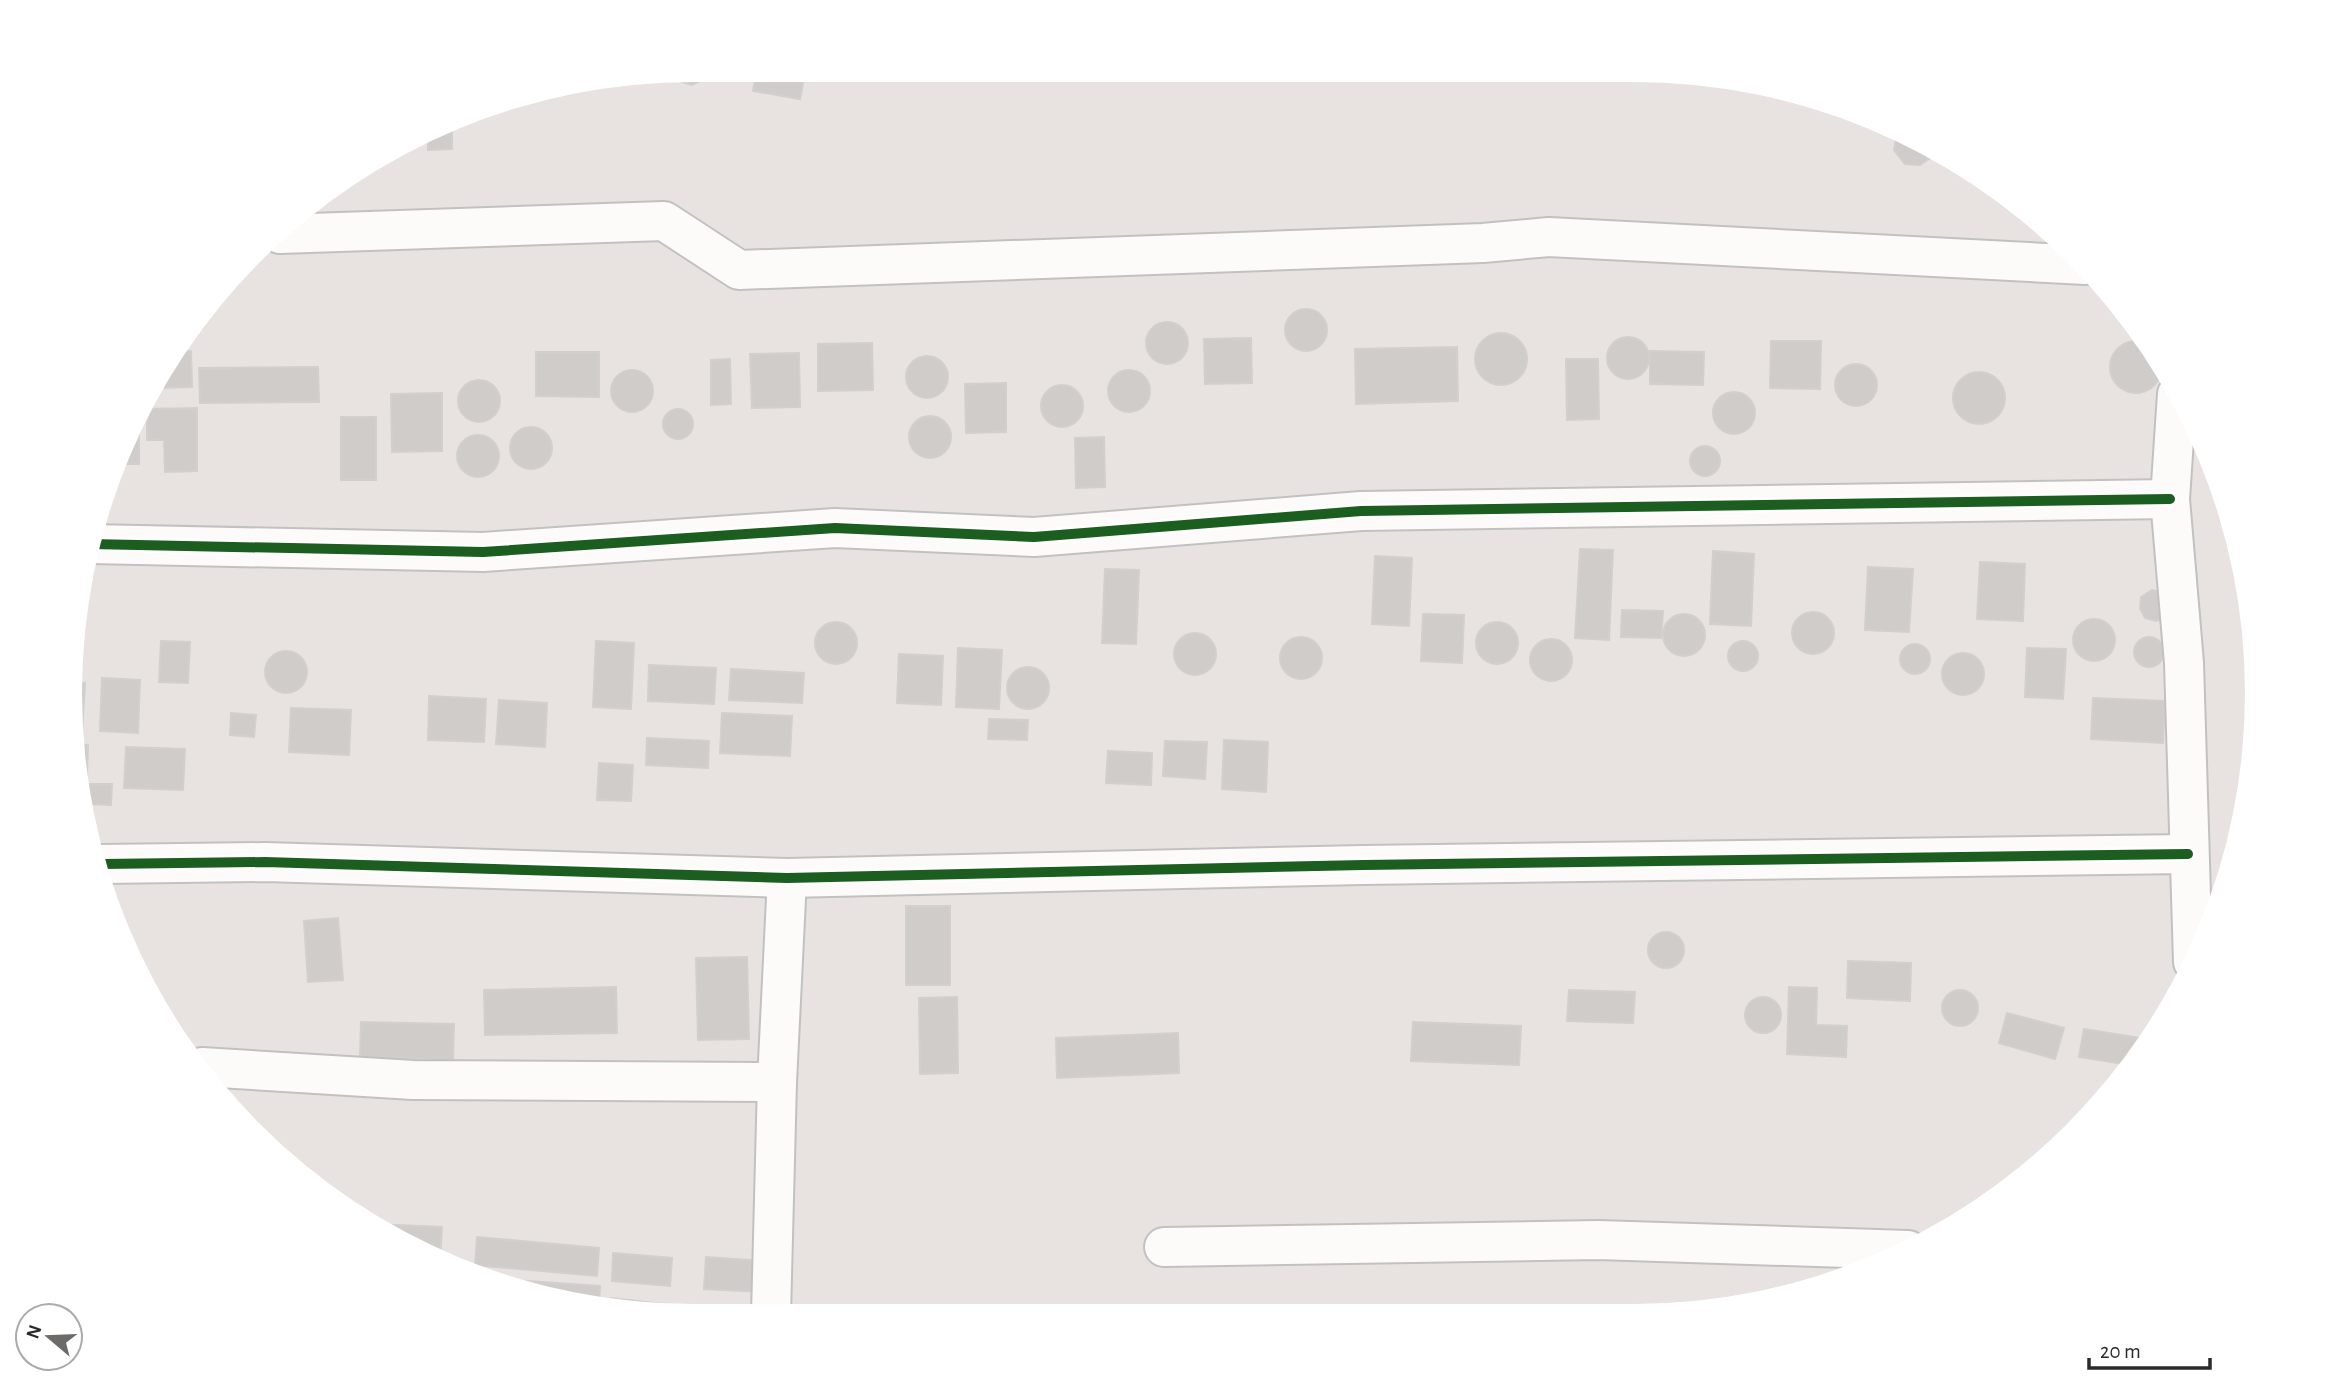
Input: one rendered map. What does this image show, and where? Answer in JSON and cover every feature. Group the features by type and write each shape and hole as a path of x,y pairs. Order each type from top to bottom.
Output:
{"street":[{"path":"290,234 664,221 739,270 1483,243 1549,236 2069,264"},
{"path":"2176,412 2170,499 2185,663 2192,940"},
{"path":"101,544 483,552 835,528 1034,537 1361,510 2170,499"},
{"path":"107,864 265,862 787,877 1363,865 2188,854"},
{"path":"771,1304 777,1082 787,877"},
{"path":"210,1067 414,1080 777,1082"},
{"path":"1164,1247 1598,1240 1885,1249"}],"building":[{"path":"755,82 803,82 800,99 753,91"},
{"path":"452,132 452,149 428,150 428,143"},
{"path":"1896,141 1929,159 1920,165 1905,164 1894,150"},
{"path":"1306,309 1321,315 1327,330 1321,345 1306,351 1291,345 1285,330 1291,315"},
{"path":"1167,322 1182,328 1188,343 1182,358 1167,364 1152,358 1146,343 1152,328"},
{"path":"1501,333 1511,335 1519,341 1525,349 1525,369 1519,377 1511,383 1501,385 1491,383 1483,377 1477,369 1475,359 1477,349 1483,341 1491,335"},
{"path":"1628,337 1643,343 1649,358 1643,373 1628,379 1613,373 1607,358 1613,343"},
{"path":"1251,338 1252,383 1205,384 1204,339"},
{"path":"1771,341 1821,341 1820,389 1770,388"},
{"path":"2133,342 2158,380 2146,391 2126,391 2112,377 2112,357 2126,343"},
{"path":"872,343 873,390 818,391 818,344"},
{"path":"1457,347 1458,401 1356,404 1355,349"},
{"path":"191,351 192,387 164,388 185,354"},
{"path":"1650,351 1704,352 1703,385 1650,384"},
{"path":"536,352 599,352 599,397 536,396"},
{"path":"799,353 800,407 752,408 750,354"},
{"path":"927,356 942,362 948,377 942,392 927,398 912,392 906,377 912,362"},
{"path":"730,359 731,404 711,405 711,360"},
{"path":"1566,359 1598,359 1599,419 1567,420"},
{"path":"1856,364 1871,370 1877,385 1871,400 1856,406 1841,400 1835,385 1841,370"},
{"path":"318,367 319,402 200,403 199,368"},
{"path":"632,370 647,376 653,391 647,406 632,412 617,406 611,391 617,376"},
{"path":"1129,370 1144,376 1150,391 1144,406 1129,412 1114,406 1108,391 1114,376"},
{"path":"1979,372 1989,374 1997,380 2003,388 2003,408 1997,416 1989,422 1979,424 1969,422 1961,416 1955,408 1953,398 1955,388 1961,380 1969,374"},
{"path":"479,380 494,386 500,401 494,416 479,422 464,416 458,401 464,386"},
{"path":"1006,383 1006,432 966,433 965,384"},
{"path":"1062,385 1077,391 1083,406 1077,421 1062,427 1047,421 1041,406 1047,391"},
{"path":"1734,392 1749,398 1755,413 1749,428 1734,434 1719,428 1713,413 1719,398"},
{"path":"442,393 442,451 392,452 391,394"},
{"path":"197,408 197,471 165,472 164,440 147,440 147,419 153,409"},
{"path":"678,409 689,413 693,424 689,435 678,439 667,435 663,424 667,413"},
{"path":"930,416 945,422 951,437 945,452 930,458 915,452 909,437 915,422"},
{"path":"341,417 376,417 376,480 341,480"},
{"path":"531,427 546,433 552,448 546,463 531,469 516,463 510,448 516,433"},
{"path":"478,435 493,441 499,456 493,471 478,477 463,471 457,456 463,441"},
{"path":"139,436 139,464 127,464"},
{"path":"1104,437 1105,487 1076,488 1075,438"},
{"path":"1705,446 1716,450 1720,461 1716,472 1705,476 1694,472 1690,461 1694,450"},
{"path":"1580,549 1613,550 1609,640 1575,638"},
{"path":"1713,551 1754,554 1751,626 1710,624"},
{"path":"1375,556 1412,558 1409,626 1372,624"},
{"path":"1980,562 2025,564 2023,621 1977,619"},
{"path":"1868,567 1913,569 1909,632 1865,630"},
{"path":"1105,569 1139,570 1136,644 1102,643"},
{"path":"2152,590 2164,593 2162,619 2156,621 2145,618 2140,608 2141,597"},
{"path":"1622,610 1663,611 1661,638 1621,637"},
{"path":"1813,612 1828,618 1834,633 1828,648 1813,654 1798,648 1792,633 1798,618"},
{"path":"1423,614 1464,615 1462,663 1421,661"},
{"path":"1684,614 1699,620 1705,635 1699,650 1684,656 1669,650 1663,635 1669,620"},
{"path":"2094,619 2109,625 2115,640 2109,655 2094,661 2079,655 2073,640 2079,625"},
{"path":"836,622 851,628 857,643 851,658 836,664 821,658 815,643 821,628"},
{"path":"1497,622 1512,628 1518,643 1512,658 1497,664 1482,658 1476,643 1482,628"},
{"path":"1195,633 1210,639 1216,654 1210,669 1195,675 1180,669 1174,654 1180,639"},
{"path":"1301,637 1316,643 1322,658 1316,673 1301,679 1286,673 1280,658 1286,643"},
{"path":"2149,637 2160,641 2164,652 2160,663 2149,667 2138,663 2134,652 2138,641"},
{"path":"1551,639 1566,645 1572,660 1566,675 1551,681 1536,675 1530,660 1536,645"},
{"path":"161,641 190,642 188,683 159,682"},
{"path":"596,641 634,643 631,709 593,707"},
{"path":"1743,641 1754,645 1758,656 1754,667 1743,671 1732,667 1728,656 1732,645"},
{"path":"1915,644 1926,648 1930,659 1926,670 1915,674 1904,670 1900,659 1904,648"},
{"path":"958,648 1002,650 999,709 956,707"},
{"path":"2027,648 2066,649 2063,699 2025,697"},
{"path":"286,651 301,657 307,672 301,687 286,693 271,687 265,672 271,657"},
{"path":"1963,653 1978,659 1984,674 1978,689 1963,695 1948,689 1942,674 1948,659"},
{"path":"899,654 943,656 941,705 897,703"},
{"path":"649,665 716,668 714,704 648,701"},
{"path":"1028,667 1043,673 1049,688 1043,703 1028,709 1013,703 1007,688 1013,673"},
{"path":"731,669 804,673 802,703 729,700"},
{"path":"102,678 140,680 138,733 100,731"},
{"path":"83,683 85,683 83,715"},
{"path":"429,696 486,699 484,742 428,740"},
{"path":"2093,698 2165,701 2163,743 2091,739"},
{"path":"499,700 547,703 545,747 496,744"},
{"path":"291,708 351,710 349,755 289,752"},
{"path":"231,713 256,715 254,737 230,735"},
{"path":"722,713 792,716 790,756 720,753"},
{"path":"989,719 1028,720 1027,740 988,739"},
{"path":"647,738 709,741 708,768 646,765"},
{"path":"1224,740 1268,742 1266,792 1222,789"},
{"path":"1165,741 1207,742 1205,779 1163,776"},
{"path":"85,745 88,745 87,773"},
{"path":"126,747 185,749 183,790 124,788"},
{"path":"1108,751 1152,753 1151,785 1106,783"},
{"path":"599,763 633,765 631,801 597,800"},
{"path":"89,784 112,784 111,805 93,804"},
{"path":"906,906 950,906 950,985 906,985"},
{"path":"338,918 343,980 308,982 304,921"},
{"path":"1666,932 1679,937 1684,950 1679,963 1666,968 1653,963 1648,950 1653,937"},
{"path":"747,957 749,1039 698,1040 696,958"},
{"path":"1848,961 1911,963 1910,1001 1847,998"},
{"path":"616,987 617,1033 485,1035 484,990"},
{"path":"1789,987 1817,988 1816,1025 1847,1026 1846,1057 1787,1054"},
{"path":"1569,990 1635,992 1633,1023 1567,1021"},
{"path":"1960,990 1973,995 1978,1008 1973,1021 1960,1026 1947,1021 1942,1008 1947,995"},
{"path":"957,997 958,1073 920,1074 919,998"},
{"path":"1763,997 1776,1002 1781,1015 1776,1028 1763,1033 1750,1028 1745,1015 1750,1002"},
{"path":"2007,1013 2064,1028 2055,1059 1999,1043"},
{"path":"361,1022 454,1024 453,1060 360,1057"},
{"path":"1413,1022 1521,1026 1519,1065 1411,1061"},
{"path":"2084,1029 2138,1038 2120,1063 2079,1057"},
{"path":"1178,1033 1179,1073 1057,1078 1056,1038"},
{"path":"393,1225 442,1227 441,1249"},
{"path":"477,1237 599,1248 597,1276 475,1263"},
{"path":"613,1253 672,1258 670,1286 612,1281"},
{"path":"706,1257 764,1261 763,1292 704,1289"},
{"path":"529,1281 600,1286 599,1297"}],"cycle path":[{"path":"101,544 483,552 835,528 1034,537 1361,511 2170,499"},
{"path":"107,864 265,862 787,878 1363,865 2188,854"}]}
